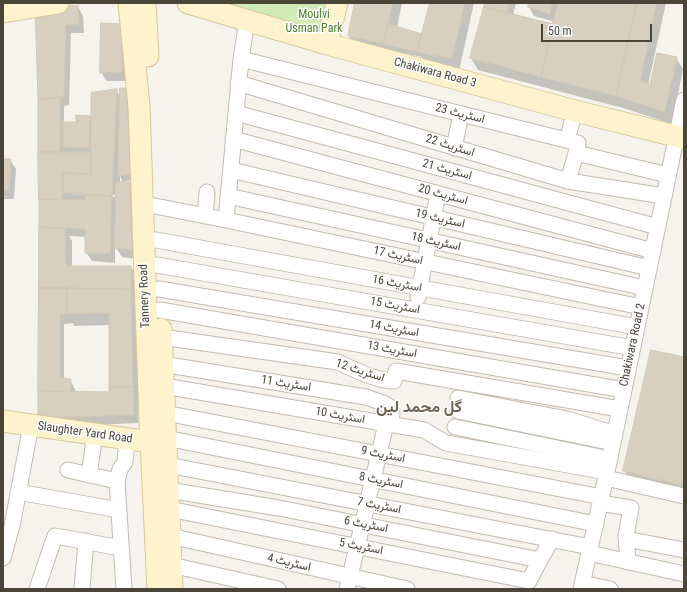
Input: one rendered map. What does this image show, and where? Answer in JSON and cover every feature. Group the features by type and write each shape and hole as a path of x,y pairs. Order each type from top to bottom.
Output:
{"main road":[{"path":"3,12 58,3"},
{"name":"Tannery Road","path":"129,3 139,107 171,588"},
{"name":"Tannery Road","path":"145,3 165,413 161,441 168,466 171,588"},
{"name":"Chakiwara Road 3","path":"188,3 327,44 575,111 680,137"},
{"path":"327,44 337,3"},
{"name":"Slaughter Yard Road","path":"3,422 127,439 161,441"}],"street":[{"path":"226,220 238,83 246,20"},
{"name":"اسٹریٹ 23","path":"241,59 461,114 668,175"},
{"name":"اسٹریٹ 22","path":"238,83 568,181 664,196"},
{"name":"Chakiwara Road 2","path":"582,586 608,470 668,175 680,137 684,100"},
{"path":"568,181 575,111"},
{"name":"اسٹریٹ 21","path":"236,113 658,227"},
{"path":"349,583 379,454 392,414 390,407 383,403 405,330 409,309 420,288 433,218 435,193 443,168 453,147 461,114"},
{"name":"اسٹریٹ 20","path":"233,139 653,251"},
{"name":"اسٹریٹ 19","path":"231,170 649,268"},
{"path":"204,216 207,192"},
{"name":"اسٹریٹ 18","path":"228,196 645,288"},
{"name":"اسٹریٹ 17","path":"155,206 641,307"},
{"name":"اسٹریٹ 16","path":"156,240 637,327"},
{"name":"اسٹریٹ 15","path":"158,265 633,348"},
{"name":"اسٹریٹ 14","path":"159,289 628,368"},
{"name":"اسٹریٹ 13","path":"160,310 624,390"},
{"name":"اسٹریٹ 12","path":"161,337 338,362 359,372 620,409"},
{"path":"326,361 328,339"},
{"name":"اسٹریٹ 11","path":"162,364 366,397 383,403"},
{"name":"اسٹریٹ 10","path":"164,386 424,430 446,443 608,470"},
{"path":"458,405 614,438"},
{"name":"اسٹریٹ 9","path":"165,413 379,454 601,500 631,508 626,539"},
{"path":"3,558 12,526 30,425"},
{"path":"455,427 608,470 684,496"},
{"path":"89,475 95,434"},
{"path":"124,589 117,481 120,469 125,462 127,439"},
{"name":"اسٹریٹ 8","path":"161,441 373,479 596,524"},
{"name":"اسٹریٹ 7","path":"168,466 552,539 628,562 684,574"},
{"path":"68,470 117,481"},
{"path":"279,508 283,488"},
{"path":"18,492 119,510"},
{"name":"اسٹریٹ 6","path":"169,500 279,508 540,560"},
{"name":"اسٹریٹ 5","path":"169,500 358,547 529,581 540,560"},
{"path":"37,589 55,536 121,548"},
{"name":"اسٹریٹ 4","path":"170,536 349,583 407,589"},
{"path":"540,560 552,539"},
{"path":"628,562 626,539 684,550"},
{"path":"82,589 86,541"},
{"path":"171,565 278,589"},
{"path":"582,586 610,589"}],"green space":[{"name":"Moulvi Usman Park","path":"188,3 337,3 327,44"}],"building":[{"path":"355,3 393,3 384,44 348,36"},
{"path":"430,3 465,3 452,59 417,52"},
{"path":"485,3 509,3 507,13 484,7"},
{"path":"529,3 552,3 550,14 528,7"},
{"path":"558,3 637,3 616,96 541,77"},
{"path":"637,3 657,3 640,81 650,84 657,53 677,57 665,112 616,96"},
{"path":"78,6 79,24 66,25 64,97 38,100 35,7"},
{"path":"484,7 553,24 541,77 470,58"},
{"path":"101,23 122,24 122,72 100,73"},
{"path":"388,24 422,34 417,52 384,44"},
{"path":"120,88 126,88 132,174 118,176"},
{"path":"117,89 112,196 63,193 63,173 91,174 91,93"},
{"path":"60,97 60,152 38,152 38,100"},
{"path":"76,115 90,116 89,148 63,147 63,122 76,122"},
{"path":"38,152 91,152 91,174 63,173 62,200 39,199"},
{"path":"3,159 11,159 9,190 3,190"},
{"path":"116,181 130,182 132,250 115,248"},
{"path":"85,195 112,196 110,254 85,253 85,229 39,227 39,199 85,200"},
{"path":"39,227 65,229 66,266 131,266 131,289 39,288"},
{"path":"39,288 67,288 67,314 60,315 60,378 71,379 70,392 38,391"},
{"path":"67,288 131,289 133,387 109,387 109,313 67,314"},
{"path":"651,350 684,357 684,486 623,471"},
{"path":"109,387 133,387 134,415 38,418 38,391 109,392"}],"district":[{"name":"گل محمد لین","path":"419,408"}]}
